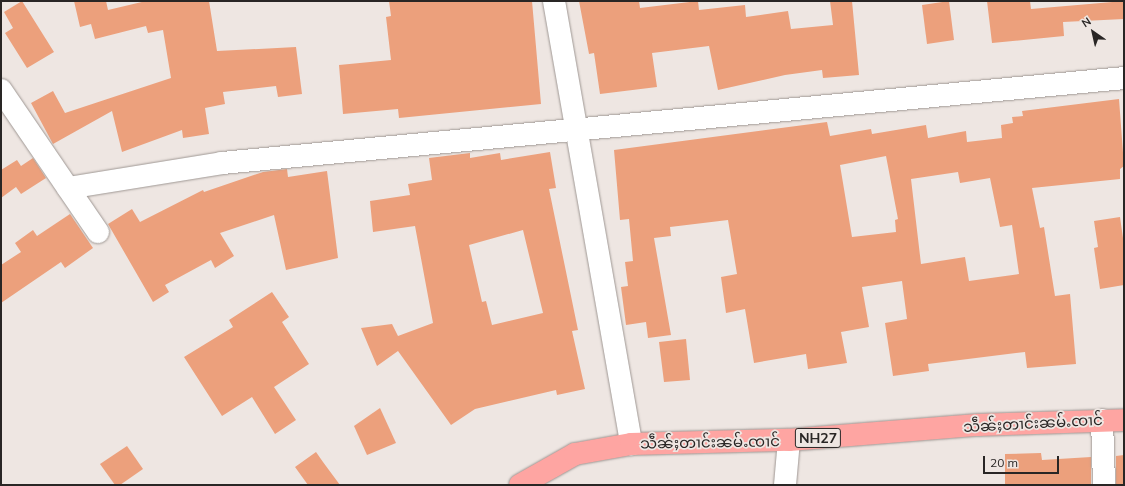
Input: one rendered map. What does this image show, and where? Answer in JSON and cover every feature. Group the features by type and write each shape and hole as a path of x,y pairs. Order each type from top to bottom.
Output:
{"highway":[{"name":"သဵၼ်ႈတၢင်းၼမ်ႉၸၢင်","path":"520,485 575,454 631,444 789,440 977,425 1124,420"}],"street":[{"path":"554,1 575,129 631,444"},
{"path":"68,188 222,163 1124,78"},
{"path":"1,90 98,232"},
{"path":"1102,420 1104,485"},
{"path":"785,485 789,440"}],"building":[{"path":"22,1 54,52 27,68 5,33 13,28 4,12"},
{"path":"74,1 106,1 108,10 146,1 209,1 217,51 296,47 302,94 278,97 276,86 223,92 225,104 205,108 209,134 183,138 182,130 122,152 112,111 53,144 31,103 53,91 65,113 171,78 163,30 148,33 146,26 95,39 91,24 80,27"},
{"path":"389,1 532,1 541,104 399,118 398,109 343,114 339,65 391,60 386,17 391,16"},
{"path":"579,1 639,1 640,8 698,1 699,10 745,5 746,17 788,11 791,29 833,25 830,1 852,1 859,75 823,78 822,70 785,75 718,90 709,46 652,53 657,87 600,94 594,53 589,54"},
{"path":"949,1 954,40 927,44 922,5"},
{"path":"987,1 1030,1 1031,9 1124,1 1124,19 1063,22 1064,36 992,43"},
{"path":"1119,99 1124,166 1120,169 1120,179 1032,188 1040,228 1044,227 1055,296 1070,294 1076,364 1027,368 1025,352 928,364 929,371 893,376 885,323 907,319 902,281 862,287 869,327 841,332 847,363 808,369 806,354 754,363 745,309 726,313 721,277 737,274 728,220 670,227 671,236 654,238 671,335 648,338 646,322 626,325 621,287 628,286 625,262 633,261 629,219 620,220 614,150 827,122 830,136 871,129 872,134 926,125 928,138 966,131 967,142 1002,138 1001,125 1013,123 1012,117 1023,116 1022,111","holes":["886,156 898,219 895,220 896,232 852,237 840,165","958,172 960,183 990,178 1000,227 1012,225 1019,274 969,281 965,257 921,264 911,179"]},
{"path":"550,152 556,188 549,189 578,330 572,331 585,389 557,395 556,390 475,409 451,425 398,351 377,366 361,328 392,324 398,336 433,323 415,226 373,232 370,201 410,195 408,184 432,180 429,158 470,153 470,158 500,153 501,160","holes":["523,230 543,313 492,325 486,301 482,302 469,245"]},
{"path":"33,158 46,178 21,194 16,187 1,198 1,170 17,160 21,166"},
{"path":"287,169 288,177 327,171 338,258 286,270 274,215 220,233 234,256 215,268 211,260 165,285 169,292 153,302 108,224 132,209 140,222 203,190 204,192 263,172"},
{"path":"70,214 93,248 65,268 61,262 1,303 1,265 21,252 15,243 33,230 37,236"},
{"path":"1120,217 1124,245 1124,285 1100,289 1094,248 1098,247 1094,221"},
{"path":"272,292 289,317 282,322 309,364 274,387 296,420 275,434 252,397 222,416 184,357 233,327 229,320"},
{"path":"686,339 690,380 664,382 659,342"},
{"path":"380,408 396,443 367,455 354,426"},
{"path":"127,446 143,469 120,485 115,485 100,464"},
{"path":"316,452 340,485 308,485 295,467"},
{"path":"1041,453 1042,460 1091,457 1091,485 1005,485 1005,454"},
{"path":"1124,455 1124,485 1116,485 1116,456"}]}
